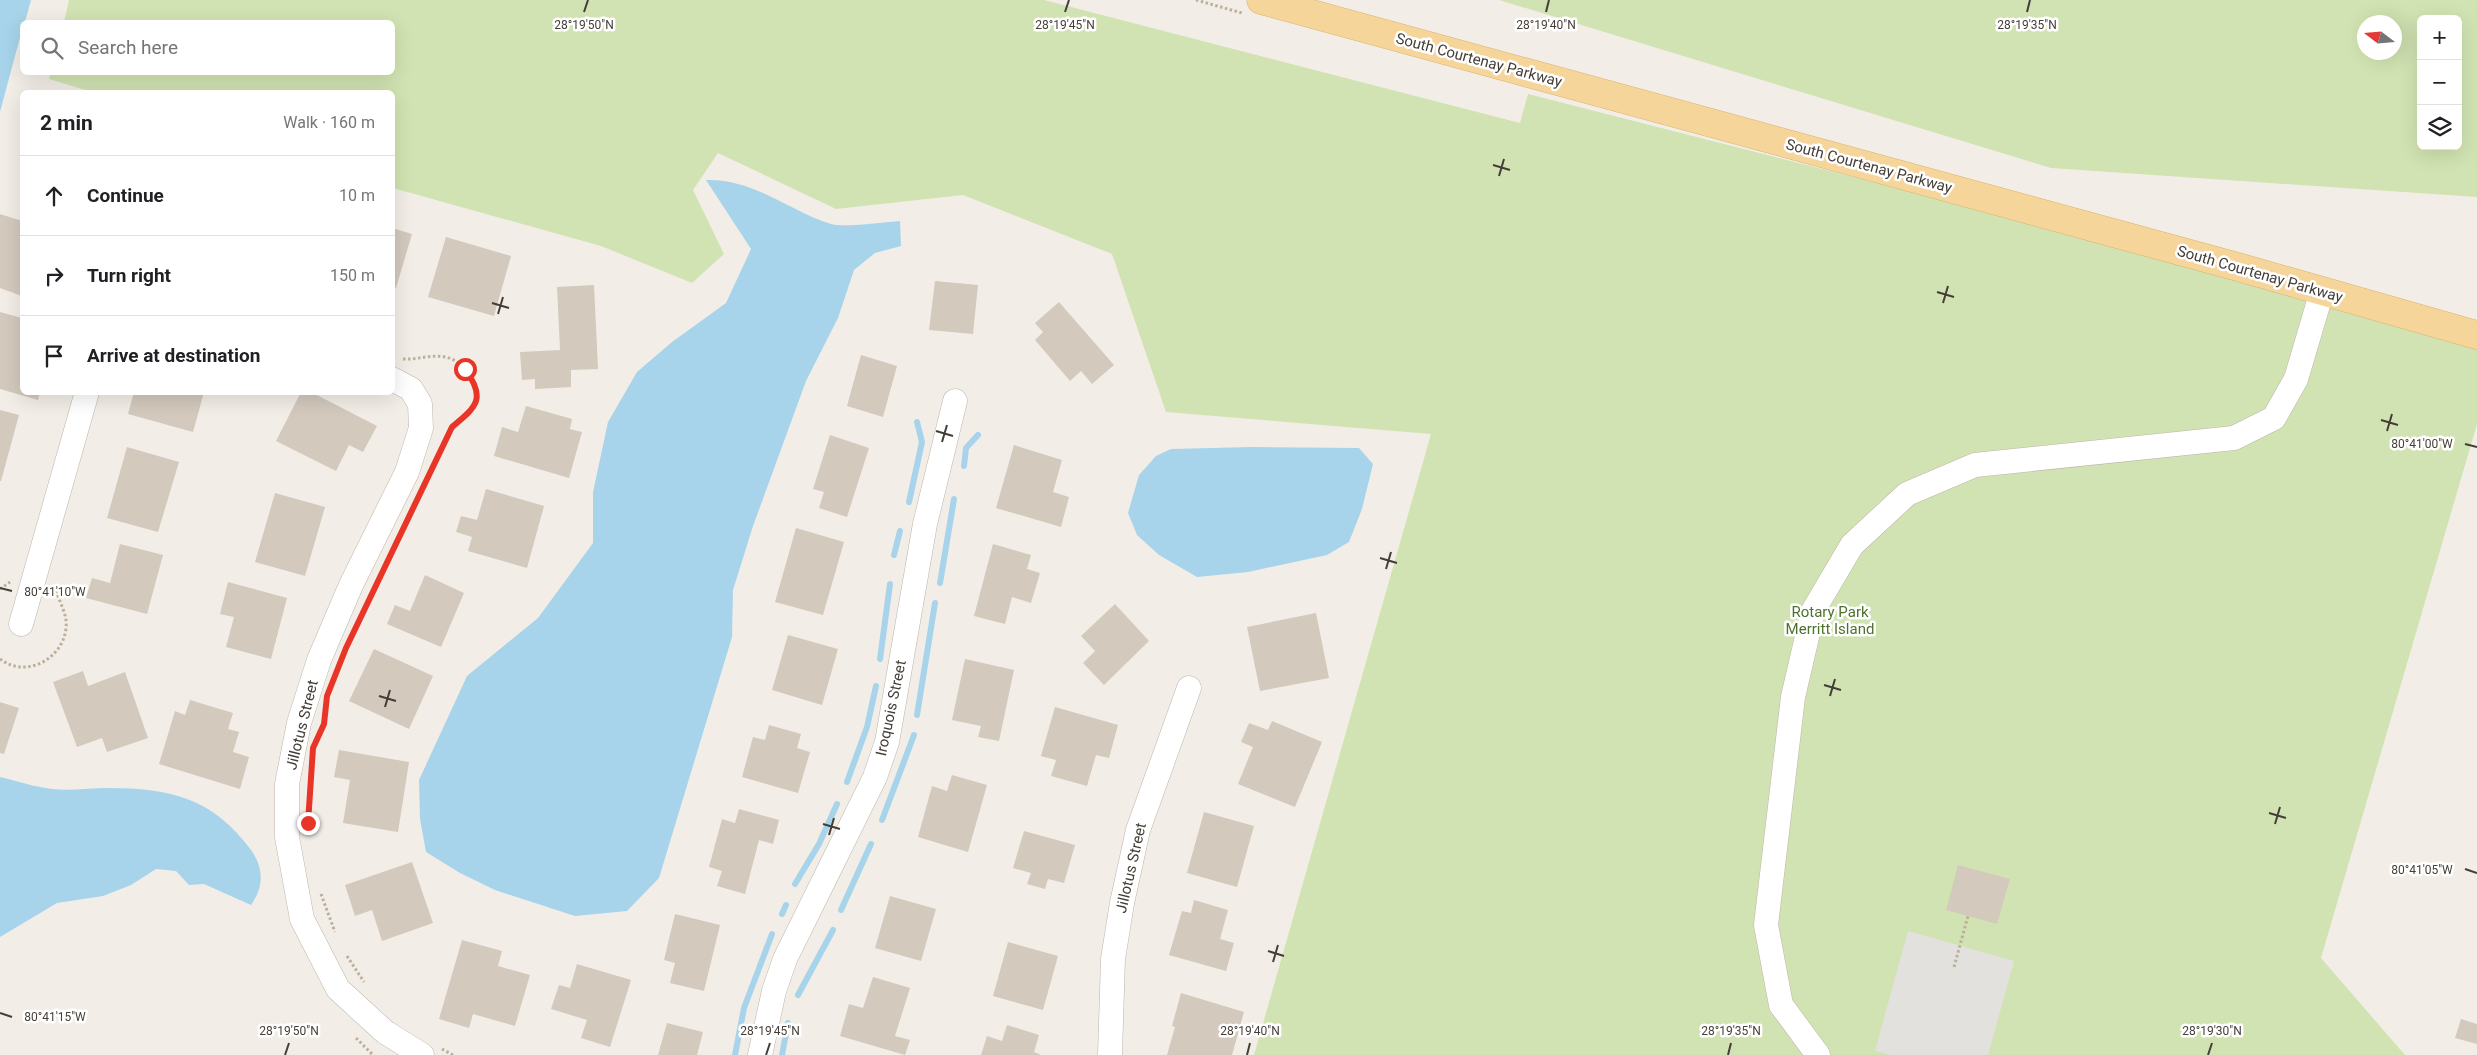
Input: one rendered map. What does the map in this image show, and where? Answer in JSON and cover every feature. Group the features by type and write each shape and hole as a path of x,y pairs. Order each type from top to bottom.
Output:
{"main road":[{"name":"South Courtenay Parkway","path":"1261,0 2477,335"}],"street":[{"path":"1818,1055 1781,1005 1766,925 1793,697 1813,611 1852,545 1907,494 1975,465 2234,438 2274,418 2296,379 2322,291"},
{"name":"Jillotus Street","path":"396,369 420,404 421,428 407,472 351,585 319,660 300,723 287,784 287,837 302,919 338,989 385,1032 429,1050"},
{"path":"21,624 87,395"},
{"name":"Iroquois Street","path":"760,1055 774,991 785,959 875,777 887,742 925,524 955,401"},
{"name":"Jillotus Street","path":"1110,1055 1113,959 1128,876 1138,830 1189,688"}],"path":[{"path":"396,369 406,359 436,356 459,361 472,377 477,395 474,406 466,418 452,427 432,470"},
{"path":"0,659 20,667 37,665 47,661 64,642 67,627 65,615 55,589 58,580"},
{"path":"321,891 336,935"},
{"path":"1954,967 1968,916"},
{"path":"344,951 368,986"},
{"path":"429,1050 453,1055"}],"green space":[{"name":"Rotary Park Merritt Island","path":"69,0 1044,0 1520,123 1528,94 2477,336 2477,424 2321,958 2405,1055 1254,1055 1431,434 1166,412 1112,254 963,195 836,209 718,153 693,190 724,254 692,283 601,246 395,189 395,90 85,90 49,79 50,75 395,75 395,20 64,20"},
{"path":"1499,0 2477,0 2477,197 2051,168"}],"shaded area":[{"path":"1908,931 2014,961 1988,1055 1891,1055 1875,1051"}],"water":[{"path":"0,0 31,0 26,20 20,20 20,37 0,112"},
{"path":"706,180 739,184 831,224 854,225 900,221 901,246 875,253 854,270 838,318 806,381 753,526 733,590 732,637 659,878 627,911 575,916 495,890 460,873 426,852 420,819 419,780 467,676 538,618 593,543 593,492 608,422 637,372 672,342 726,303 751,249"},
{"path":"1252,447 1359,448 1373,464 1362,509 1349,542 1327,555 1248,572 1197,577 1159,555 1137,535 1128,513 1139,475 1156,456 1171,449"},
{"path":"0,777 52,789 152,790 189,799 221,818 251,850 258,864 261,878 255,898 251,905 204,884 189,885 176,871 156,869 131,885 103,896 57,903 0,937"}],"building":[{"path":"0,214 20,220 20,295 0,288"},
{"path":"395,229 412,234 395,288"},
{"path":"446,237 511,256 494,316 428,297"},
{"path":"935,281 978,285 973,334 929,330"},
{"path":"594,285 598,369 571,370 571,387 535,389 535,379 522,380 520,352 560,350 557,287"},
{"path":"1059,302 1114,365 1092,384 1081,371 1070,381 1035,340 1043,332 1035,323"},
{"path":"0,312 20,317 20,395 0,389"},
{"path":"861,355 897,366 883,417 847,406"},
{"path":"21,395 39,395 38,400"},
{"path":"133,395 203,395 193,432 128,414"},
{"path":"299,395 317,395 377,426 363,452 349,445 336,471 276,441"},
{"path":"526,406 572,419 570,429 582,432 569,478 494,456 502,427 518,432"},
{"path":"0,410 19,415 1,481 0,481"},
{"path":"830,435 869,448 847,517 819,508 824,492 813,489"},
{"path":"1014,445 1062,460 1053,492 1069,497 1061,527 996,508"},
{"path":"127,447 179,462 158,532 107,518"},
{"path":"486,489 544,506 527,568 468,551 472,537 456,532 461,516 477,520"},
{"path":"275,493 325,507 305,576 255,562"},
{"path":"796,528 844,542 823,615 775,602"},
{"path":"120,544 163,555 147,614 86,598 92,578 110,583"},
{"path":"993,544 1031,555 1027,569 1040,573 1031,603 1012,597 1005,624 974,616"},
{"path":"425,575 464,593 441,647 387,624 395,605 410,611"},
{"path":"228,582 287,598 271,659 226,647 234,617 220,614"},
{"path":"1115,604 1149,641 1104,685 1083,663 1095,651 1081,636"},
{"path":"1316,613 1329,678 1260,691 1247,627"},
{"path":"788,635 838,649 822,705 772,690"},
{"path":"374,649 433,676 409,729 349,701"},
{"path":"965,659 1014,670 999,741 978,737 981,726 952,720"},
{"path":"83,671 88,686 125,672 148,738 107,752 102,738 77,747 53,682"},
{"path":"190,700 233,713 228,729 239,732 233,752 249,757 240,789 159,764 175,711 185,715"},
{"path":"0,702 19,708 4,754 0,753"},
{"path":"1055,707 1118,725 1109,758 1096,755 1087,786 1051,776 1056,760 1041,756"},
{"path":"1272,721 1322,742 1295,807 1238,784 1253,747 1241,742 1249,723 1268,730"},
{"path":"769,725 801,734 797,748 810,752 798,793 742,777 753,737 765,740"},
{"path":"339,750 409,762 398,832 343,823 350,780 334,777"},
{"path":"952,775 987,785 968,852 918,837 932,786 947,791"},
{"path":"739,809 779,820 773,844 759,840 745,894 717,886 722,871 709,867 722,819 735,823"},
{"path":"1204,812 1254,826 1237,887 1187,873"},
{"path":"1024,831 1075,845 1064,883 1048,879 1045,889 1027,884 1031,873 1013,868"},
{"path":"412,862 433,923 382,941 372,910 355,916 345,885"},
{"path":"1958,865 2010,879 1997,924 1946,910"},
{"path":"890,896 936,909 921,961 875,948"},
{"path":"1194,900 1228,910 1220,939 1234,943 1226,971 1169,955 1182,911 1191,913"},
{"path":"675,914 720,925 704,991 670,983 675,963 664,960"},
{"path":"462,940 502,951 498,966 530,975 515,1026 473,1014 469,1028 439,1019"},
{"path":"1008,942 1058,956 1043,1010 993,996"},
{"path":"577,964 631,980 610,1047 581,1038 587,1020 551,1009 559,985 570,988"},
{"path":"873,977 910,988 895,1036 910,1040 905,1055 840,1036 849,1004 863,1008"},
{"path":"1181,993 1244,1012 1232,1055 1167,1055 1175,1027 1172,1026"},
{"path":"2461,1019 2477,1024 2477,1044 2455,1038"},
{"path":"667,1023 703,1032 697,1055 658,1055"},
{"path":"1007,1025 1039,1035 1034,1052 1041,1055 981,1055 987,1036 1002,1041"}],"waterway":[{"path":"909,502 922,442 917,422"},
{"path":"964,466 966,448 978,435"},
{"path":"940,583 954,499"},
{"path":"894,555 900,531"},
{"path":"880,659 890,584"},
{"path":"917,715 935,603"},
{"path":"847,782 867,727 876,686"},
{"path":"882,820 914,735"},
{"path":"795,884 819,844 837,804"},
{"path":"841,910 871,844"},
{"path":"782,914 786,905"},
{"path":"798,995 833,930"},
{"path":"735,1055 744,1008 772,934"},
{"path":"782,1055 788,1023"}],"route":[{"path":"308,823 308,788 313,748 324,724 327,696 346,648 400,539 452,427 466,418 474,406 477,395 475,386 472,377 465,369"}]}
